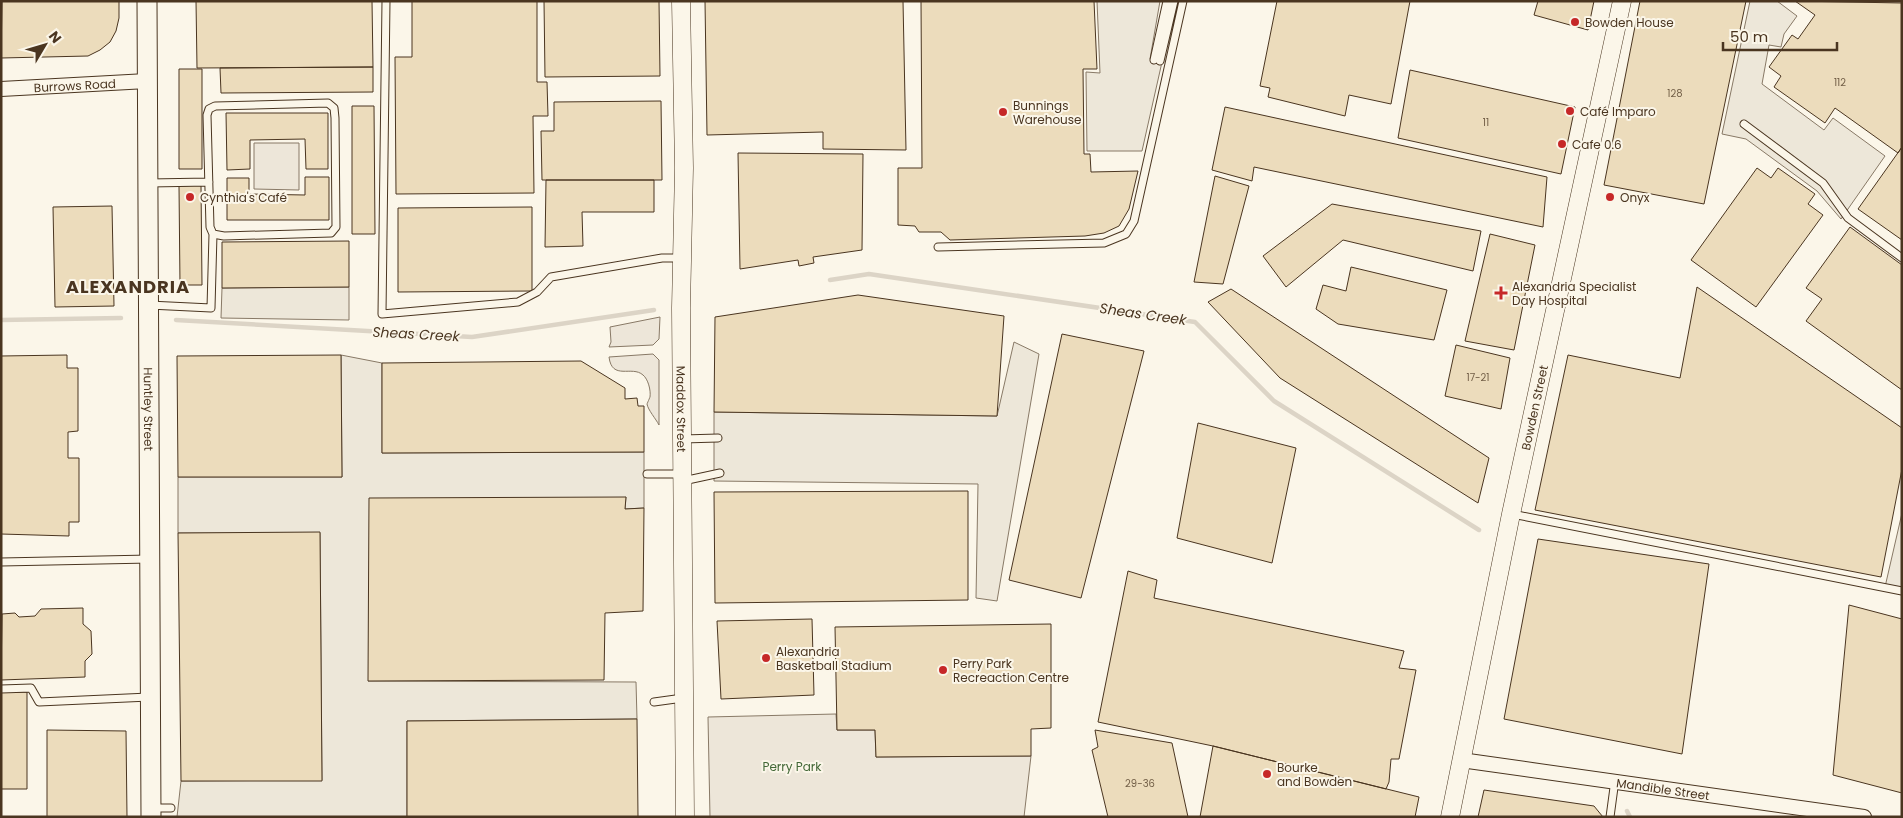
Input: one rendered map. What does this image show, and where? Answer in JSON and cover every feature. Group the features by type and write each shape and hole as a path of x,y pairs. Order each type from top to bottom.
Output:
{"main road":[{"name":"Huntley Street","path":"147,1 152,697 151,812"}],"street":[{"name":"Maddox Street","path":"681,1 684,168 682,258 685,817"},
{"name":"Bowden Street","path":"1450,817 1511,514 1622,1"},
{"name":"Burrows Road","path":"1,89 147,81"},
{"name":"Mandible Street","path":"1461,760 1615,780 1864,817"}],"lane":[{"path":"386,1 382,314 518,302 537,292 551,277 662,258 682,258"},
{"path":"1166,1 1158,60 1174,1"},
{"path":"938,247 1104,243 1126,234 1134,221 1183,1"},
{"path":"148,305 211,308 213,234 210,227 210,182 206,115 209,109 215,106 328,103 334,108 336,227 331,233 224,236 213,234"},
{"path":"1744,124 1823,183 1848,218 1902,258"},
{"path":"148,183 210,182"},
{"path":"683,439 718,438"},
{"path":"647,474 683,477 720,473"},
{"path":"1511,514 1902,591"},
{"path":"1,562 150,559"},
{"path":"1,689 31,688 39,702 152,697"},
{"path":"654,702 683,698"},
{"path":"1610,817 1615,780"},
{"path":"151,812 170,808"}],"green space":[{"path":"254,143 299,143 299,190 254,189"},
{"path":"660,317 659,339 653,345 609,347 611,342 610,327"},
{"path":"653,354 659,360 659,425 647,404 650,391 645,377 639,372 618,371 614,369 609,357"},
{"name":"Perry Park","path":"836,714 837,730 875,730 876,757 1031,756 1024,817 710,817 708,717"}],"shaded area":[{"path":"1097,1 1160,1 1150,59 1162,62 1142,151 1087,151 1086,72 1100,73"},
{"path":"1750,1 1777,1 1797,16 1784,34 1781,47 1769,45 1762,84 1824,130 1833,118 1885,156 1841,219 1817,191 1746,139 1722,134"},
{"path":"349,287 349,320 221,318 222,288"},
{"path":"1014,342 1039,354 997,601 976,598 978,484 714,481 714,412 997,416"},
{"path":"341,355 382,363 382,453 644,452 644,508 625,509 626,497 368,681 636,682 637,719 407,721 407,817 177,817 181,781 322,780 320,533 178,533 178,477 342,477"},
{"path":"1902,513 1902,590 1885,587"}],"building":[{"path":"2,1 119,1 119,18 116,31 110,42 88,56 1,58"},
{"path":"196,1 372,1 373,67 197,68"},
{"path":"412,1 537,1 537,82 547,82 548,116 533,116 534,193 396,194 395,57 412,57"},
{"path":"544,1 659,1 660,76 545,77"},
{"path":"705,1 903,1 906,150 823,149 823,132 707,135"},
{"name":"Bunnings Warehouse","path":"921,1 1094,1 1097,69 1083,69 1084,154 1090,154 1091,172 1138,171 1129,209 1119,226 1104,233 1085,236 950,240 941,232 919,232 915,226 898,225 898,168 922,168"},
{"path":"1277,1 1410,1 1391,104 1349,95 1345,116 1268,97 1270,88 1260,86"},
{"name":"Bowden House","path":"1538,1 1594,1 1588,30 1534,15"},
{"path":"1640,1 1746,1 1704,204 1604,185"},
{"path":"1795,1 1902,3 1902,147 1898,153 1835,108 1825,123 1774,87 1781,76 1769,67 1792,35 1798,39 1815,15"},
{"path":"373,67 373,92 221,93 220,68"},
{"path":"179,69 202,69 202,169 179,169"},
{"path":"1410,70 1575,107 1561,174 1398,138"},
{"path":"661,101 662,180 542,180 541,131 554,131 554,102"},
{"path":"352,106 374,106 375,234 352,234"},
{"path":"1225,107 1547,177 1543,227 1254,167 1252,181 1212,170"},
{"path":"226,113 328,113 328,169 306,169 305,139 250,140 250,169 227,170"},
{"path":"1902,147 1902,240 1858,209"},
{"path":"738,153 863,154 862,250 813,257 814,263 799,266 798,260 740,269"},
{"path":"1757,168 1771,178 1778,168 1815,194 1808,204 1823,215 1756,307 1691,260"},
{"path":"1215,176 1249,186 1223,284 1194,282"},
{"path":"305,177 329,177 329,220 227,220 227,178 249,178 249,194 305,195"},
{"path":"546,180 654,180 654,212 582,212 583,246 545,247"},
{"path":"201,185 202,285 180,285 179,186"},
{"path":"1332,204 1481,231 1473,271 1343,240 1286,287 1263,256"},
{"path":"112,206 114,306 55,307 53,207"},
{"path":"532,207 532,291 398,292 398,208"},
{"path":"1850,227 1902,265 1902,390 1806,321 1822,299 1806,288"},
{"name":"Alexandria Specialist Day Hospital","path":"1490,234 1535,245 1514,350 1465,341"},
{"path":"349,241 349,287 222,288 222,242"},
{"path":"1351,267 1447,290 1434,340 1338,324 1316,309 1323,285 1346,291"},
{"path":"1697,287 1902,428 1902,469 1881,577 1535,510 1568,355 1680,378"},
{"path":"1231,289 1489,458 1478,503 1280,378 1208,302"},
{"path":"858,295 1004,316 997,416 714,412 715,317"},
{"path":"1062,334 1144,351 1081,598 1009,580"},
{"path":"1456,345 1510,358 1501,409 1445,396"},
{"path":"67,355 67,368 78,368 78,431 68,432 68,458 79,458 79,522 69,522 69,536 1,534 1,356"},
{"path":"341,355 342,477 178,477 177,356"},
{"path":"581,361 625,388 625,399 637,398 638,406 644,406 644,452 382,453 382,363"},
{"path":"1198,423 1296,448 1272,563 1177,538"},
{"path":"968,491 968,600 715,603 714,492"},
{"path":"626,497 625,509 644,508 643,611 605,613 604,680 368,681 369,498"},
{"path":"320,532 322,781 181,781 178,533"},
{"path":"1538,539 1709,564 1682,754 1504,719"},
{"path":"1128,571 1157,580 1154,598 1404,651 1399,668 1416,670 1399,759 1391,759 1389,782 1386,789 1213,746 1098,722"},
{"path":"1849,605 1902,619 1902,793 1833,775"},
{"path":"83,608 83,624 91,631 92,654 85,661 85,677 1,680 2,614 15,613 19,617 35,616 41,609"},
{"name":"Alexandria Basketball Stadium","path":"812,619 814,695 721,699 717,621"},
{"name":"Perry Park Recreaction Centre","path":"1051,624 1051,728 1031,729 1031,756 876,757 875,730 837,730 835,627"},
{"path":"1,692 27,692 27,789 1,789"},
{"path":"637,719 638,817 407,817 407,721"},
{"path":"47,730 126,731 127,817 47,817"},
{"path":"1095,730 1172,743 1188,817 1108,817 1092,750 1098,747"},
{"name":"Bourke and Bowden","path":"1213,746 1419,797 1415,817 1200,817"},
{"path":"1484,790 1594,806 1603,817 1478,817"}],"waterway":[{"name":"Sheas Creek","path":"830,280 869,274 1195,322 1274,401 1479,530"},
{"name":"Sheas Creek","path":"176,320 472,337 654,310"},
{"name":"Sheas Creek","path":"1,320 121,318"},
{"name":"Sheas Creek","path":"1627,811 1630,817"}],"place":[{"name":"Bowden House","path":"1575,22"},
{"name":"Café Imparo","path":"1570,111"},
{"name":"Bunnings Warehouse","path":"1003,112"},
{"name":"Cafe 0.6","path":"1562,144"},
{"name":"Cynthia's Café","path":"190,197"},
{"name":"Onyx","path":"1610,197"},
{"name":"Alexandria Specialist Day Hospital","path":"1501,293"},
{"name":"Alexandria Basketball Stadium","path":"766,658"},
{"name":"Perry Park Recreaction Centre","path":"943,670"},
{"name":"Bourke and Bowden","path":"1267,774"}],"district":[{"name":"ALEXANDRIA","path":"128,286"}]}
